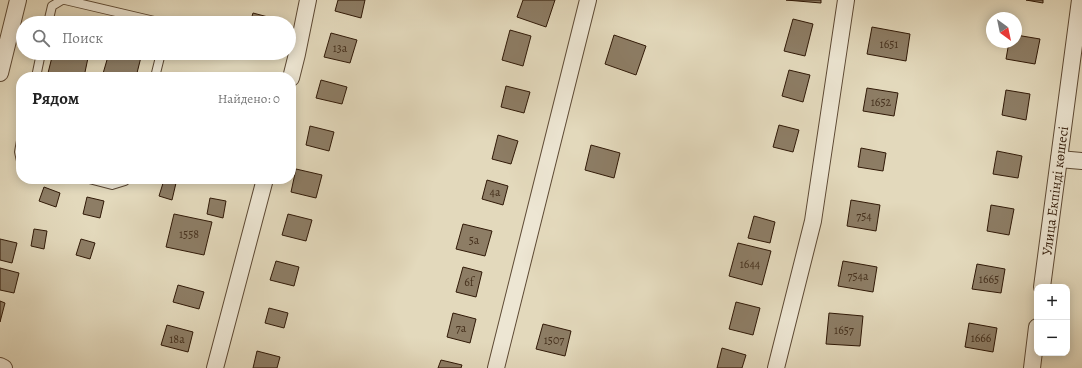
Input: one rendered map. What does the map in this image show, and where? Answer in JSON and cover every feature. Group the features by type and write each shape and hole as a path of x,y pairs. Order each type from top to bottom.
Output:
{"street":[{"path":"0,73 18,0"},
{"path":"296,42 308,0"},
{"path":"496,368 588,0"},
{"path":"776,368 813,221 846,0"},
{"name":"Улица Екпінді көшесі","path":"1042,284 1080,0"},
{"path":"291,72 292,60"},
{"path":"1059,159 1082,161"},
{"path":"215,368 264,184"},
{"path":"1032,368 1034,352"},
{"path":"0,366 4,368"}],"lane":[{"path":"50,16 52,6 63,0 133,16"},
{"path":"37,72 40,60"},
{"path":"156,72 159,60"}],"building":[{"path":"338,0 365,0 361,18 335,11"},
{"path":"523,0 555,0 546,27 517,17"},
{"path":"786,0 821,0 821,3"},
{"path":"1026,0 1043,0 1043,3"},
{"path":"253,13 264,16 252,16"},
{"path":"793,19 813,24 805,56 784,51"},
{"path":"872,27 910,34 906,61 867,54"},
{"path":"510,30 531,36 523,66 502,60"},
{"path":"331,33 357,40 350,63 324,57"},
{"path":"614,35 646,46 636,75 605,64"},
{"path":"1022,36 1040,39 1035,64 1006,59 1008,48 1022,48"},
{"path":"51,60 88,60 85,72 48,72"},
{"path":"107,60 140,60 137,72 103,72"},
{"path":"789,70 810,75 803,102 782,96"},
{"path":"321,80 347,87 342,104 316,98"},
{"path":"506,86 530,92 524,113 501,107"},
{"path":"867,88 898,93 894,116 863,111"},
{"path":"1006,90 1030,94 1026,120 1002,115"},
{"path":"779,125 799,130 793,152 773,147"},
{"path":"310,126 334,132 329,151 306,145"},
{"path":"498,135 518,141 511,164 492,159"},
{"path":"591,145 620,153 614,178 585,170"},
{"path":"861,148 886,153 883,171 858,167"},
{"path":"997,151 1022,156 1018,178 993,174"},
{"path":"296,169 322,175 316,198 291,192 293,184 296,184"},
{"path":"487,180 508,186 503,205 482,199"},
{"path":"163,184 176,184 172,200 159,196"},
{"path":"44,187 60,193 56,207 39,201"},
{"path":"87,197 104,201 100,218 83,214"},
{"path":"210,198 226,201 223,218 207,214"},
{"path":"851,200 880,205 876,231 847,226"},
{"path":"991,205 1014,209 1009,235 987,231"},
{"path":"174,214 212,222 204,255 166,247"},
{"path":"288,214 312,220 306,241 282,235"},
{"path":"754,216 775,222 770,243 748,238"},
{"path":"463,224 492,231 485,256 456,249"},
{"path":"34,229 47,231 44,249 31,246"},
{"path":"0,239 17,243 12,263 0,260"},
{"path":"81,239 95,243 90,259 76,255"},
{"path":"738,243 771,251 762,285 729,276"},
{"path":"276,261 299,267 294,286 270,280"},
{"path":"843,261 877,267 873,292 838,286"},
{"path":"977,264 1005,269 1001,293 972,289"},
{"path":"463,267 482,272 476,297 456,292"},
{"path":"0,268 19,273 14,293 0,290"},
{"path":"178,285 204,292 199,309 173,302"},
{"path":"0,301 5,303 0,322"},
{"path":"736,302 760,308 753,335 729,329"},
{"path":"269,308 288,313 284,328 265,323"},
{"path":"453,313 476,319 470,343 447,337"},
{"path":"829,313 863,316 860,346 826,344"},
{"path":"969,323 997,328 993,352 965,347"},
{"path":"543,324 571,331 565,356 536,349"},
{"path":"167,325 193,332 188,352 161,345"},
{"path":"722,348 746,355 742,368 717,368"},
{"path":"257,351 280,357 277,368 253,368"},
{"path":"441,360 462,365 461,368 438,368"}]}
